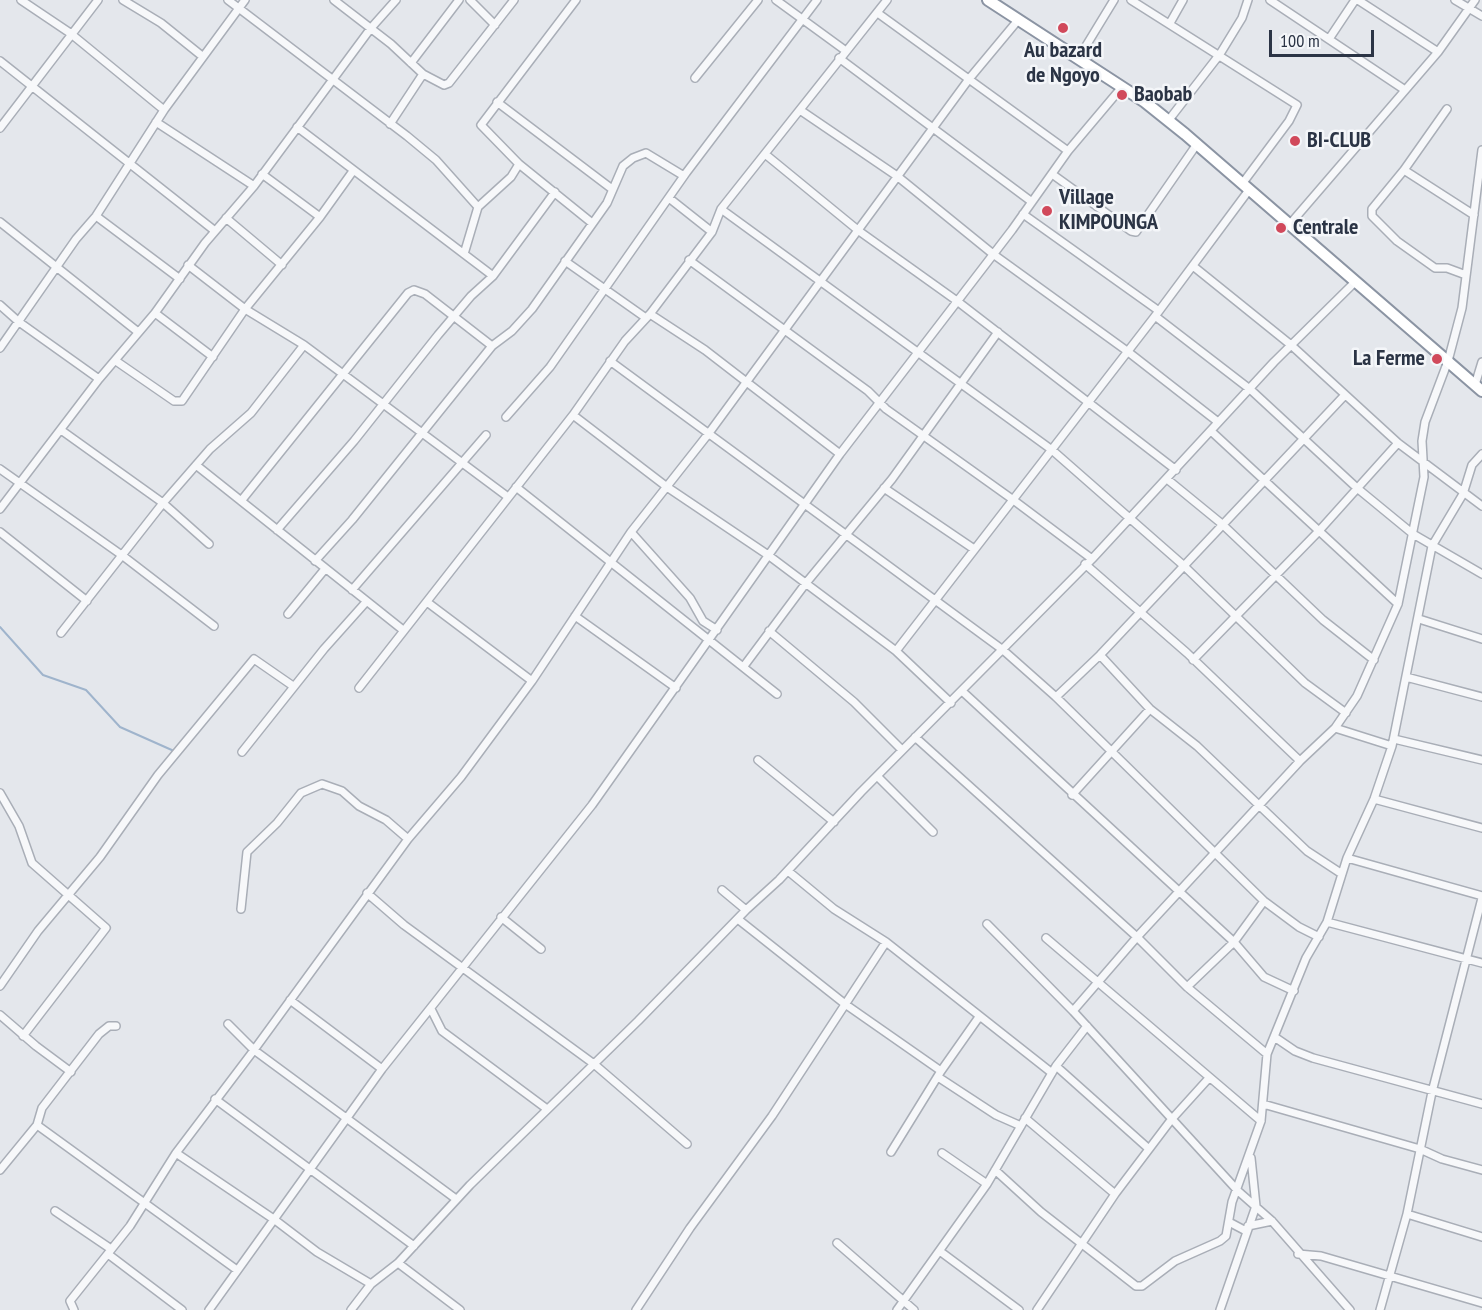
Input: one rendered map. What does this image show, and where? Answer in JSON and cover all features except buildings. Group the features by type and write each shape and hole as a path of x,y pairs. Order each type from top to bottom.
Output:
{"highway":[{"path":"988,0 1122,87 1168,121 1479,388"}],"street":[{"path":"21,0 70,33 164,110"},
{"path":"0,128 70,33 98,0"},
{"path":"123,0 161,23 202,56"},
{"path":"228,0 333,78 436,160 478,207"},
{"path":"0,348 57,266 96,216 128,163 202,56 245,0"},
{"path":"334,0 371,28 423,74 440,84 449,83 514,0"},
{"path":"0,509 99,379 155,313 188,265 254,186 371,28 396,0"},
{"path":"411,63 459,0"},
{"path":"470,0 495,25"},
{"path":"576,0 481,124 519,164 592,223"},
{"path":"695,78 758,0"},
{"path":"776,0 846,51"},
{"path":"506,417 550,367 684,177 817,0"},
{"path":"359,688 403,630 428,602 573,414 610,361 648,316 712,232 721,208 839,58 879,14 887,0"},
{"path":"1078,59 1114,0"},
{"path":"896,651 1193,266 1289,121 1297,105 1220,54 1131,0"},
{"path":"1170,23 1183,0"},
{"path":"1168,121 1220,54 1242,18 1248,0"},
{"path":"1270,0 1405,90"},
{"path":"1329,39 1356,0 1437,52"},
{"path":"1455,0 1482,16"},
{"path":"1290,224 1437,52 1470,10 1475,0"},
{"path":"879,14 1068,151"},
{"path":"74,1310 70,1301 130,1226 176,1152 254,1050 408,838 461,777 532,681 631,532 709,433 819,280 859,231 969,79 1019,19"},
{"path":"839,58 1032,202"},
{"path":"0,61 215,231"},
{"path":"390,124 423,74"},
{"path":"209,1310 382,1069 580,820 711,639 840,454 957,302 1068,151 1122,87"},
{"path":"497,102 612,189"},
{"path":"1447,109 1404,170 1372,209 1374,219 1397,241 1435,268 1447,268 1466,275"},
{"path":"800,110 897,176 993,254 1127,351 1218,422"},
{"path":"156,122 254,186"},
{"path":"297,127 493,276"},
{"path":"1052,174 1131,231 1136,232 1197,144"},
{"path":"1073,1011 1216,852 1262,806 1300,761 1335,728 1374,660 1398,604 1424,477 1425,422 1448,361 1462,308 1482,150"},
{"path":"315,561 423,434 492,346 512,331 532,309 607,202 623,166 640,154 652,155 684,177"},
{"path":"765,154 859,231 998,332 1176,470"},
{"path":"464,254 478,207 511,177 519,164"},
{"path":"1404,170 1474,215"},
{"path":"116,361 178,402 184,399 245,309 320,217 353,171"},
{"path":"262,174 320,217"},
{"path":"277,530 455,316 493,276 555,192"},
{"path":"669,198 712,232"},
{"path":"721,208 960,386 1052,450 1183,565 1305,683 1346,712"},
{"path":"1023,214 1157,314 1251,390 1357,488 1413,534 1482,574"},
{"path":"96,216 180,279"},
{"path":"226,218 282,265"},
{"path":"0,222 138,332"},
{"path":"689,260 922,436 1012,499 1089,562 1140,613 1300,761"},
{"path":"566,261 605,290 747,381 840,454"},
{"path":"188,265 245,309 304,345 508,497"},
{"path":"1193,266 1290,345 1398,443 1463,494 1482,506"},
{"path":"351,1310 371,1284 398,1263 456,1199 788,871 902,750 1089,562 1218,422 1251,390 1290,345 1355,282"},
{"path":"241,501 408,293 414,290 425,294 492,346"},
{"path":"0,305 19,322 99,379"},
{"path":"155,313 213,357"},
{"path":"744,666 806,583 884,488 922,436 938,419 998,332"},
{"path":"62,633 163,503 196,465 250,413 304,345"},
{"path":"610,361 1003,650 1056,697 1264,901 1299,927 1319,937"},
{"path":"1479,388 1482,362"},
{"path":"1056,697 1100,656 1262,480 1305,440 1344,396"},
{"path":"573,414 667,488 768,555 896,651 951,703"},
{"path":"61,430 163,503 209,544"},
{"path":"1211,430 1262,480 1398,604"},
{"path":"352,590 486,435"},
{"path":"1193,660 1234,615 1318,532 1398,443"},
{"path":"995,1170 1041,1212 1139,1287 1182,1257 1225,1239 1261,1120 1268,1054 1294,991 1327,922 1347,858 1374,800 1393,742 1432,546 1463,494 1472,465 1482,454"},
{"path":"196,465 403,630"},
{"path":"0,469 123,556 214,626"},
{"path":"1167,479 1222,524 1323,620 1374,660"},
{"path":"516,486 611,563 711,639 777,694"},
{"path":"884,488 974,549"},
{"path":"0,532 87,601"},
{"path":"631,532 690,598 703,621 717,630"},
{"path":"288,614 325,569"},
{"path":"242,752 293,686 366,602"},
{"path":"428,602 532,681"},
{"path":"575,616 676,688"},
{"path":"1419,619 1482,639"},
{"path":"769,631 854,702 902,750"},
{"path":"1100,656 1150,709 1197,746 1262,806 1306,851 1342,874"},
{"path":"0,986 67,896 100,857 158,775 254,659 293,686"},
{"path":"1406,677 1482,697"},
{"path":"962,691 1072,795 1234,942 1264,977 1294,991"},
{"path":"1072,795 1150,709"},
{"path":"1335,728 1482,760"},
{"path":"915,737 1137,938 1187,987 1268,1054"},
{"path":"758,760 834,822"},
{"path":"877,776 933,832"},
{"path":"241,909 247,852 277,823 301,793 322,784 342,791 408,838"},
{"path":"0,793 15,818 32,862 67,896 106,928 23,1036"},
{"path":"1374,800 1482,828"},
{"path":"1347,858 1482,897 1432,1092 1407,1214 1380,1310"},
{"path":"788,871 841,915 886,942 1052,1073"},
{"path":"722,890 746,910"},
{"path":"367,894 404,925 594,1064 687,1144"},
{"path":"1187,987 1234,942 1264,901"},
{"path":"501,917 541,949"},
{"path":"739,920 845,1004 939,1074 996,1115 1021,1126"},
{"path":"1327,922 1482,963"},
{"path":"987,924 1073,1011 1238,1191 1272,1221 1350,1310"},
{"path":"1046,938 1100,981 1209,1078 1261,1120"},
{"path":"636,1310 690,1228 772,1116 886,942"},
{"path":"290,1000 382,1069"},
{"path":"430,1009 442,1031 547,1109"},
{"path":"0,1015 70,1072"},
{"path":"891,1152 939,1074 979,1017"},
{"path":"228,1024 254,1050 456,1199"},
{"path":"0,1170 37,1125 38,1114 104,1029 116,1026"},
{"path":"897,1310 941,1252 987,1184 1056,1066 1087,1026"},
{"path":"1276,1038 1295,1052 1313,1058 1482,1104"},
{"path":"1056,1066 1149,1149"},
{"path":"1037,1310 1115,1194 1171,1120 1209,1078"},
{"path":"215,1099 414,1246"},
{"path":"1263,1104 1420,1149 1442,1159 1482,1170"},
{"path":"1025,1118 1115,1194"},
{"path":"37,1125 145,1201 237,1270"},
{"path":"176,1152 275,1220 317,1252 371,1284"},
{"path":"942,1153 987,1184"},
{"path":"1220,1310 1256,1206 1250,1156"},
{"path":"55,1211 110,1251 182,1310"},
{"path":"1407,1214 1482,1237"},
{"path":"1229,1222 1247,1229 1272,1221"},
{"path":"837,1243 914,1310"},
{"path":"941,1252 1019,1310"},
{"path":"1299,1254 1321,1256 1482,1303"},
{"path":"398,1263 460,1310"}],"waterway":[{"path":"0,627 43,675 86,690 120,727 174,751"}],"place":[{"name":"Au bazard de Ngoyo","path":"1063,28"},
{"name":"Baobab","path":"1122,95"},
{"name":"BI-CLUB","path":"1295,141"},
{"name":"Village KIMPOUNGA","path":"1047,211"},
{"name":"Centrale","path":"1281,228"},
{"name":"La Ferme","path":"1437,359"}]}
